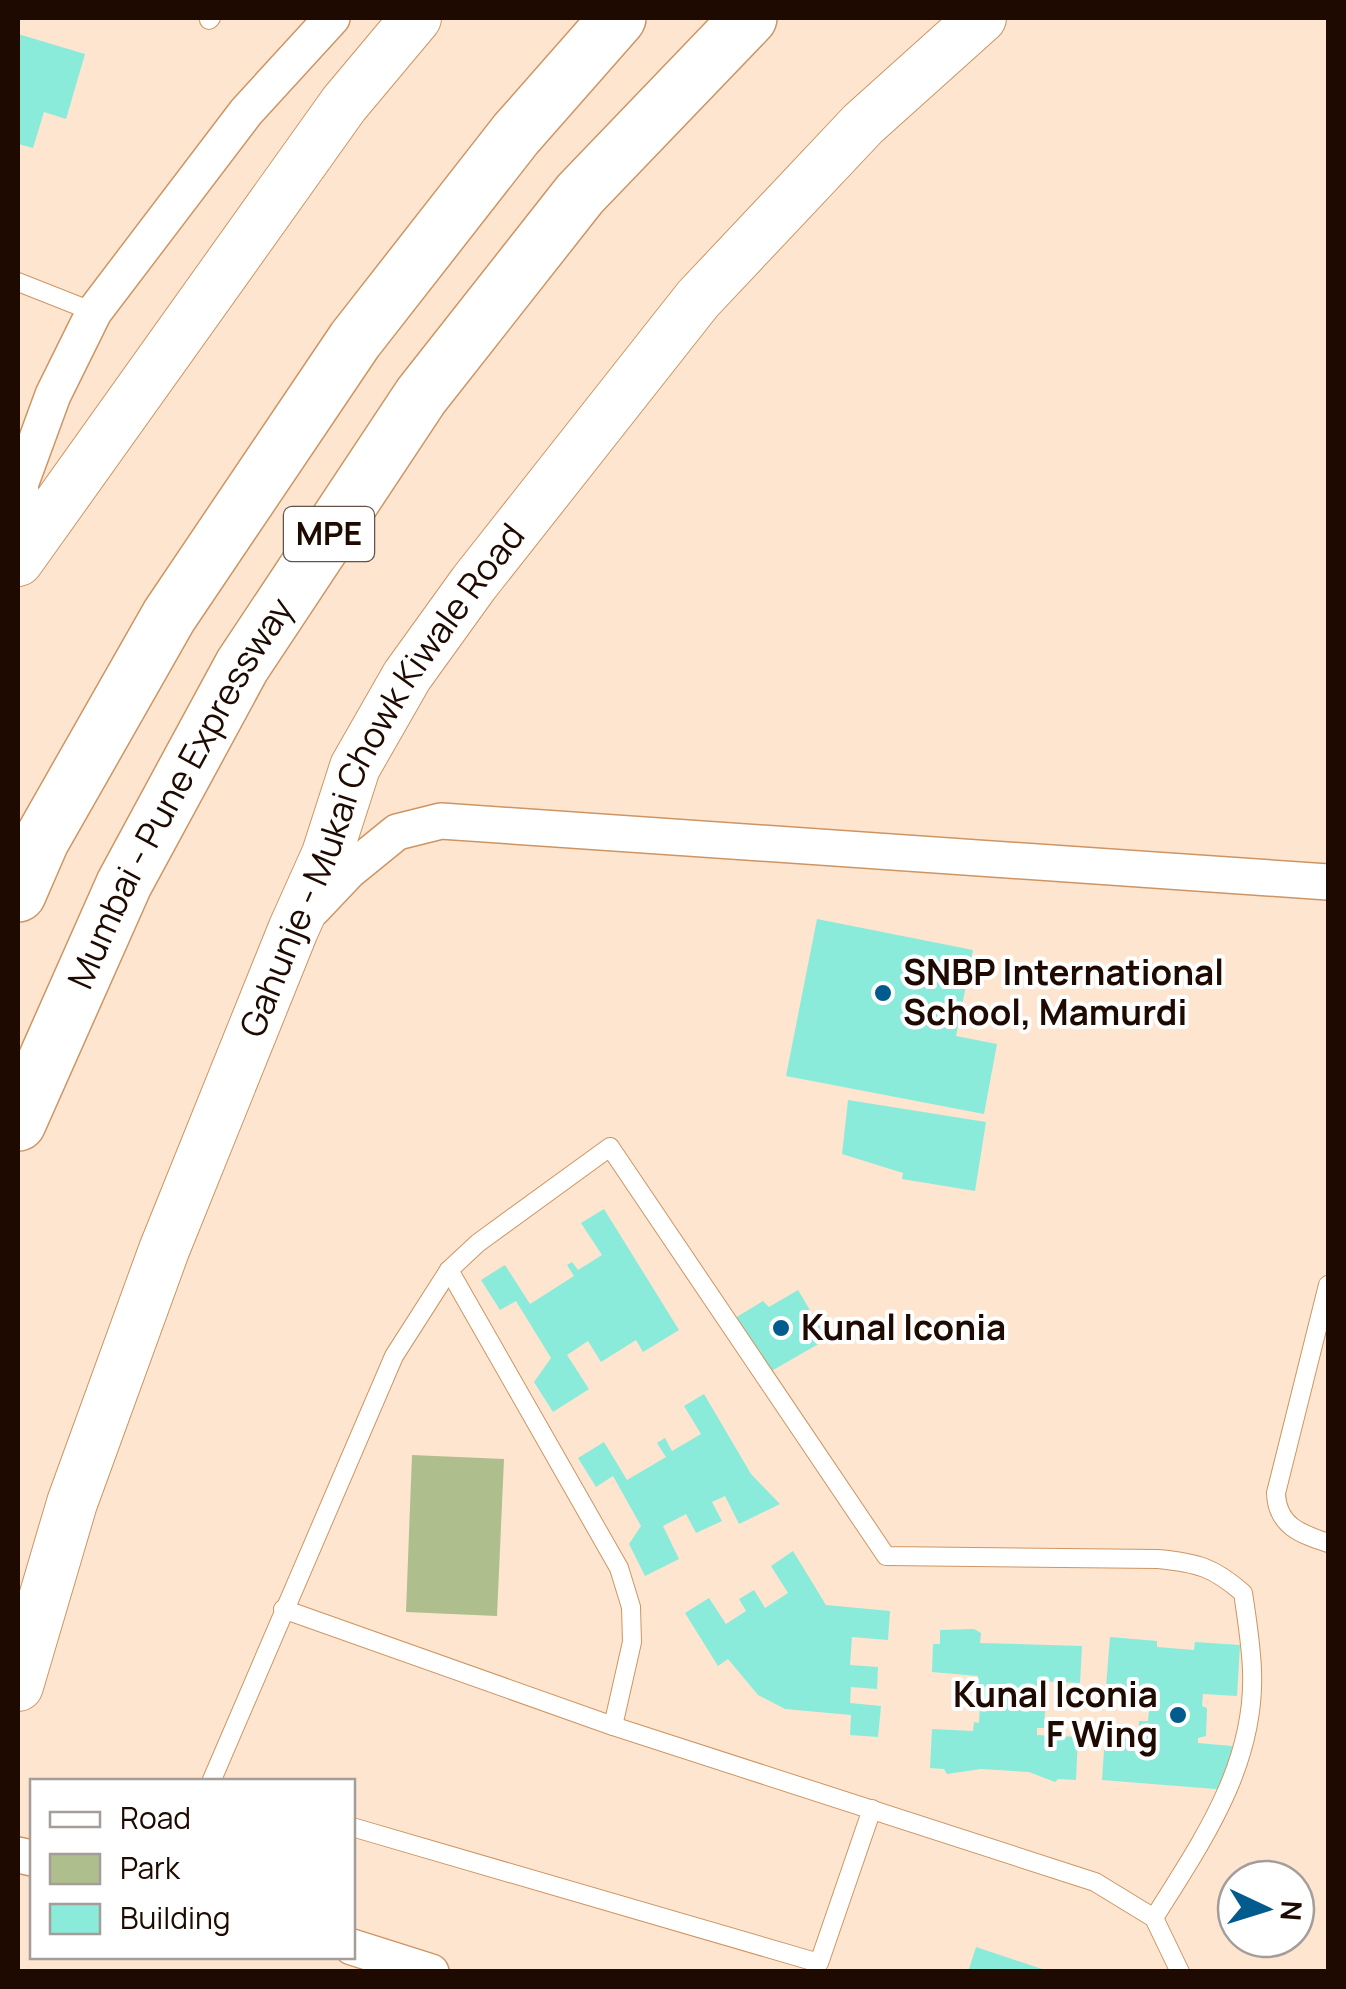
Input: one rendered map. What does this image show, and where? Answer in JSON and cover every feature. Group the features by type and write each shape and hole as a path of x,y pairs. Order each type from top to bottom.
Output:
{"highway":[{"name":"MPE","path":"18,894 41,842 169,616 356,340 516,134 618,18"},
{"name":"Mumbai - Pune Expressway","path":"18,1123 124,884 253,650 433,380 580,194 750,18"}],"street":[{"path":"22,553 20,485 54,395 94,312 246,112 332,18"},
{"path":"22,553 344,104 416,18"},
{"name":"Gahunje - Mukai Chowk Kiwale Road","path":"18,1686 72,1503 164,1250 327,854 355,768 407,676 474,583 698,299 863,124 981,18"},
{"path":"293,930 349,871 397,832 441,822 1328,882"},
{"path":"355,1947 431,1972"}],"lane":[{"path":"18,282 94,312"},
{"path":"212,1779 282,1608 394,1356 449,1270 478,1242 610,1147 886,1556 1198,1562 1243,1593 1252,1673 1240,1763 1208,1830 1154,1918"},
{"path":"449,1270 619,1568 631,1607 632,1642 613,1726"},
{"path":"1328,1285 1276,1493 1276,1510 1304,1535 1328,1544"},
{"path":"282,1608 613,1726 1095,1882 1154,1918 1180,1972"},
{"path":"355,1828 819,1963 872,1810"}],"green space":[{"path":"412,1455 504,1459 497,1616 406,1612"}],"building":[{"path":"18,34 85,54 66,119 44,112 33,148 18,144"},
{"name":"SNBP International School, Mamurdi","path":"817,919 973,950 956,1036 997,1044 984,1114 786,1076"},
{"path":"848,1100 986,1122 975,1191 902,1179 903,1173 842,1154"},
{"path":"604,1209 679,1330 643,1352 636,1340 601,1362 588,1341 567,1355 589,1389 553,1412 534,1382 551,1358 516,1301 500,1310 481,1280 505,1265 530,1304 574,1276 567,1265 572,1262 578,1270 602,1255 581,1223"},
{"name":"Kunal Iconia","path":"798,1290 827,1339 768,1373 735,1318 763,1301 769,1307"},
{"path":"704,1394 751,1474 780,1504 739,1524 725,1496 712,1502 722,1521 696,1533 686,1514 663,1526 679,1559 645,1576 629,1544 641,1526 613,1476 596,1487 578,1458 604,1442 627,1480 666,1457 657,1443 665,1438 672,1451 701,1434 684,1406"},
{"path":"793,1551 826,1605 890,1611 888,1640 852,1637 850,1665 878,1667 877,1689 851,1687 850,1703 881,1706 878,1737 850,1735 851,1715 785,1709 758,1695 728,1659 718,1666 685,1613 709,1598 726,1624 746,1611 739,1599 754,1590 765,1608 788,1593 771,1566"},
{"path":"974,1629 981,1633 980,1643 1082,1646 1080,1683 1037,1681 1037,1693 1046,1694 1044,1728 1037,1728 1037,1735 1078,1737 1076,1780 1055,1782 1029,1772 981,1769 947,1774 944,1769 930,1768 932,1729 973,1731 974,1722 979,1723 981,1690 978,1676 932,1672 933,1644 940,1644 940,1630"},
{"name":"Kunal Iconia F Wing","path":"1110,1637 1157,1641 1157,1647 1194,1650 1195,1642 1240,1645 1237,1696 1203,1694 1206,1736 1198,1738 1198,1743 1232,1746 1228,1790 1102,1780 1105,1736 1138,1738 1139,1721 1148,1721 1150,1701 1135,1700 1136,1689 1106,1687"},
{"path":"976,1947 1048,1971 1048,1972 968,1972"}],"place":[{"name":"SNBP International School, Mamurdi","path":"883,993"},
{"name":"Kunal Iconia","path":"781,1328"},
{"name":"Kunal Iconia F Wing","path":"1178,1715"}]}
